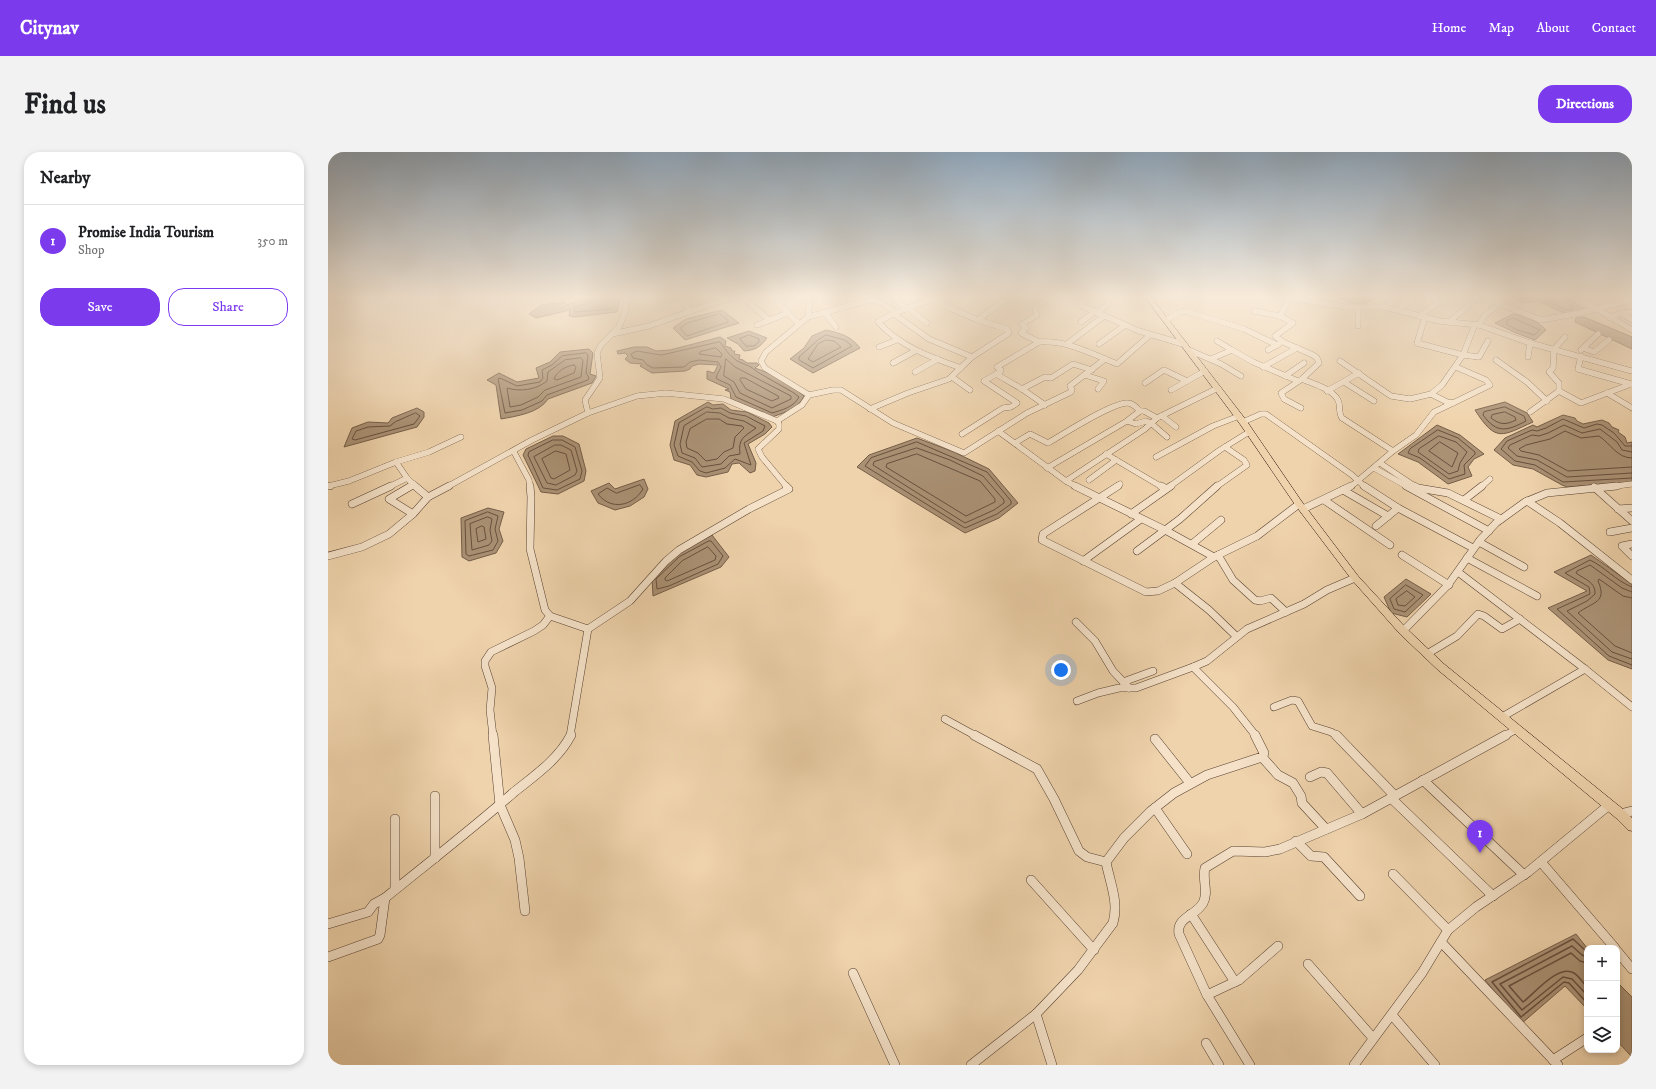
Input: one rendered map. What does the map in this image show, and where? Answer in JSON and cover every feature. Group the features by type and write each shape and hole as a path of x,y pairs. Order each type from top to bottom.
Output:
{"main road":[{"path":"1181,340 1241,419 1301,507 1354,578 1403,631 1427,654 1502,718 1620,814 1632,826"}],"street":[{"path":"588,413 585,400 600,378 596,353 601,344 606,340"},
{"path":"781,340 766,352 761,362 765,368 809,395"},
{"path":"879,347 897,340 915,351 961,368"},
{"path":"931,340 960,351 972,358"},
{"path":"870,409 904,395 938,384 952,376 972,358 999,340"},
{"path":"1033,340 1038,342"},
{"path":"962,434 1003,408 1011,407 1017,403 984,381 1001,371 997,366 1038,342 1052,340 1117,364 1145,340"},
{"path":"1066,344 1072,340"},
{"path":"1099,344 1105,340"},
{"path":"1164,340 1186,347 1241,376"},
{"path":"1266,340 1277,345"},
{"path":"1279,340 1317,358 1319,363 1280,395 1284,399 1301,408"},
{"path":"1418,340 1417,343 1478,357 1488,341"},
{"path":"1340,362 1395,397 1410,399 1431,394 1445,383 1464,355 1470,340"},
{"path":"1523,340 1632,371"},
{"path":"1559,392 1559,383 1549,374 1553,368 1554,348 1562,340"},
{"path":"1592,340 1578,355 1578,369 1631,384"},
{"path":"1583,348 1594,352 1609,340"},
{"path":"1217,341 1263,367 1327,391 1338,401 1339,414 1342,418 1393,450"},
{"path":"1268,350 1283,342"},
{"path":"1528,357 1530,342"},
{"path":"1263,367 1297,348"},
{"path":"1211,359 1232,350"},
{"path":"893,363 915,351"},
{"path":"915,372 938,359"},
{"path":"777,421 802,405 809,395 833,390 842,390 893,423 963,453 1027,413 1071,392 1072,390 1070,387 1105,359"},
{"path":"1496,360 1527,382 1547,401"},
{"path":"1599,375 1600,361"},
{"path":"1284,376 1304,363"},
{"path":"1022,389 1044,378 1051,378 1073,364 1092,370"},
{"path":"1120,484 1043,534 1042,540 1146,592 1158,591 1175,583 1216,556 1257,536 1301,507 1324,500 1343,490 1374,468 1393,450 1416,434 1434,412 1486,388 1490,384 1486,380 1456,367"},
{"path":"1145,383 1164,370 1187,381"},
{"path":"1171,390 1205,371"},
{"path":"1327,391 1359,373"},
{"path":"996,374 1022,389 1045,405"},
{"path":"952,376 970,390"},
{"path":"1085,376 1104,382 1098,389"},
{"path":"1344,382 1374,401"},
{"path":"1559,392 1579,403 1631,384"},
{"path":"1066,481 1152,424 1159,417 1218,388"},
{"path":"1530,412 1559,392"},
{"path":"328,556 349,551 374,542 398,528 428,497 514,452 532,440 588,413 637,396 666,393 692,394 724,399 777,421 779,424 779,429 758,449 762,457 789,489 749,509 679,550 666,561 630,601 588,629 583,652 572,733 569,740 556,758 435,858 395,888 385,898 374,904 371,910 328,924"},
{"path":"1607,393 1632,408"},
{"path":"1431,394 1452,403"},
{"path":"1015,443 1031,434 1048,443 1099,413 1125,403 1132,404 1140,411 1144,411 1159,417 1176,427"},
{"path":"1047,468 1127,421 1140,411"},
{"path":"1156,457 1213,426 1266,414 1358,480 1368,489 1398,508 1474,548"},
{"path":"1127,421 1137,425 1144,421 1152,424 1167,437"},
{"path":"998,431 1066,481 1216,556 1232,580 1254,600 1260,602 1271,598 1286,612"},
{"path":"1131,514 1165,488 1249,432"},
{"path":"328,486 349,481 396,462 429,452 461,437"},
{"path":"1137,551 1166,530 1218,485 1246,467 1247,465 1244,460 1225,447"},
{"path":"514,452 529,480 531,497 530,549 545,610 550,616 588,629"},
{"path":"1106,454 1165,488"},
{"path":"1089,480 1116,460"},
{"path":"396,462 407,478 428,497"},
{"path":"1380,463 1418,488 1448,493 1501,519"},
{"path":"1374,468 1489,531"},
{"path":"352,504 407,478"},
{"path":"1464,500 1490,479"},
{"path":"413,514 388,499 414,484"},
{"path":"1403,631 1449,585 1474,548 1489,531 1501,519 1526,501 1547,493 1632,484"},
{"path":"1594,488 1632,521"},
{"path":"1343,490 1388,516"},
{"path":"1324,500 1390,545"},
{"path":"1526,501 1560,523 1632,580"},
{"path":"1376,526 1398,508"},
{"path":"1618,510 1632,508"},
{"path":"1083,561 1141,519"},
{"path":"1192,544 1221,520"},
{"path":"1610,532 1632,528"},
{"path":"1479,542 1524,567"},
{"path":"1632,544 1622,546 1632,556"},
{"path":"1402,555 1449,585"},
{"path":"1467,558 1537,596"},
{"path":"1458,572 1585,669 1632,707"},
{"path":"1076,622 1095,641 1111,668 1126,685 1136,688 1206,661 1236,636 1247,629 1286,612 1327,590 1354,578"},
{"path":"1175,583 1209,610 1236,636"},
{"path":"1427,654 1458,636 1478,614 1484,616 1502,629 1520,619"},
{"path":"525,911 516,840 500,805 490,710 492,688 485,666 485,661 491,652 534,631 543,625 550,616"},
{"path":"1193,667 1247,724 1262,746 1264,753 1262,757"},
{"path":"1502,718 1585,669"},
{"path":"1077,701 1098,693 1119,688 1153,671"},
{"path":"1274,707 1292,700 1298,701 1312,726 1331,732 1338,736 1393,797 1493,896"},
{"path":"945,718 1037,769 1054,799 1074,843 1087,857 1106,862"},
{"path":"1250,1065 1207,995 1179,934 1178,928 1180,923 1200,908 1206,899 1203,872 1208,865 1234,851 1272,851 1362,814 1517,729"},
{"path":"1155,739 1190,783"},
{"path":"971,1065 1036,1014 1064,986 1094,950 1113,923 1117,906 1106,862 1109,855 1119,842 1138,823 1178,790 1211,773 1262,757"},
{"path":"1262,757 1278,775 1293,783 1301,796 1302,803 1326,829"},
{"path":"1310,777 1321,772 1328,773 1362,814"},
{"path":"1423,780 1524,876"},
{"path":"435,796 435,858"},
{"path":"1354,1065 1372,1038 1392,1014 1422,973 1448,930 1493,896 1524,876 1609,805"},
{"path":"1156,808 1187,854"},
{"path":"1620,814 1632,811"},
{"path":"395,818 395,888"},
{"path":"1296,841 1311,856 1324,857 1360,896"},
{"path":"1541,862 1612,945"},
{"path":"1393,874 1448,930"},
{"path":"1031,880 1094,950"},
{"path":"328,957 378,939 380,936 385,898"},
{"path":"1191,914 1236,982"},
{"path":"1441,942 1555,1062 1584,1040"},
{"path":"1207,995 1236,982 1278,946"},
{"path":"1620,955 1632,969"},
{"path":"1308,964 1372,1038"},
{"path":"853,973 895,1065"},
{"path":"1036,1014 1052,1065"},
{"path":"1392,1014 1435,1065"},
{"path":"1206,1043 1219,1065"}],"water":[{"path":"710,340 724,340 726,341 725,346 731,348 732,351 735,351 734,354 740,355 739,359 747,363 757,363 759,365 755,368 775,376 804,396 791,410 772,417 731,399 730,392 725,390 729,389 707,379 707,371 714,373 718,365 699,364 692,366 690,369 685,371 652,373 640,366 642,364 630,363 625,359 628,356 625,353 618,354 617,351 634,347 647,347 656,351 670,350"},
{"path":"730,340 766,340 757,348 752,350 744,351 738,344"},
{"path":"810,340 851,340 860,348 813,373 790,359 804,348"},
{"path":"1612,340 1632,340 1632,349"},
{"path":"589,349 593,353 590,374 596,376 592,383 548,399 539,408 533,411 501,419 496,385 487,380 499,373 517,382 539,378 536,368 550,362 560,352"},
{"path":"708,402 713,405 723,404 731,410 747,412 769,423 772,427 765,434 748,444 756,463 755,471 750,473 739,463 732,464 728,472 706,477 697,475 690,465 674,460 670,445 675,421"},
{"path":"1505,402 1527,413 1533,422 1514,431 1500,434 1489,428 1482,421 1475,410"},
{"path":"417,408 424,412 424,417 417,427 344,447 352,428 368,422 388,423 392,418"},
{"path":"1563,415 1575,418 1583,424 1602,420 1619,430 1618,432 1625,437 1627,443 1632,442 1632,482 1567,487 1533,469 1513,465 1494,450 1505,438 1533,425 1537,427"},
{"path":"1437,425 1460,435 1484,454 1474,459 1468,467 1472,476 1448,484 1418,462 1398,454"},
{"path":"553,436 563,436 579,444 586,471 584,481 558,494 541,492 523,455 526,449"},
{"path":"917,438 954,452 989,469 1018,503 999,518 965,533 857,467 869,455"},
{"path":"644,479 648,489 644,497 630,506 615,510 598,503 591,491 609,483 615,489"},
{"path":"488,508 504,512 499,529 503,541 496,553 469,561 462,557 461,518"},
{"path":"712,535 729,557 721,567 653,596 652,578 676,553"},
{"path":"1591,555 1632,584 1632,669 1608,660 1548,608 1587,591 1554,572"},
{"path":"1406,579 1431,594 1407,617 1391,613 1384,597"},
{"path":"1576,934 1585,945 1584,1006 1565,986 1521,1024 1485,980"},
{"path":"1620,985 1632,997 1632,1057 1620,1044"}],"place":[{"name":"Promise India Tourism","path":"1480,853"}]}
